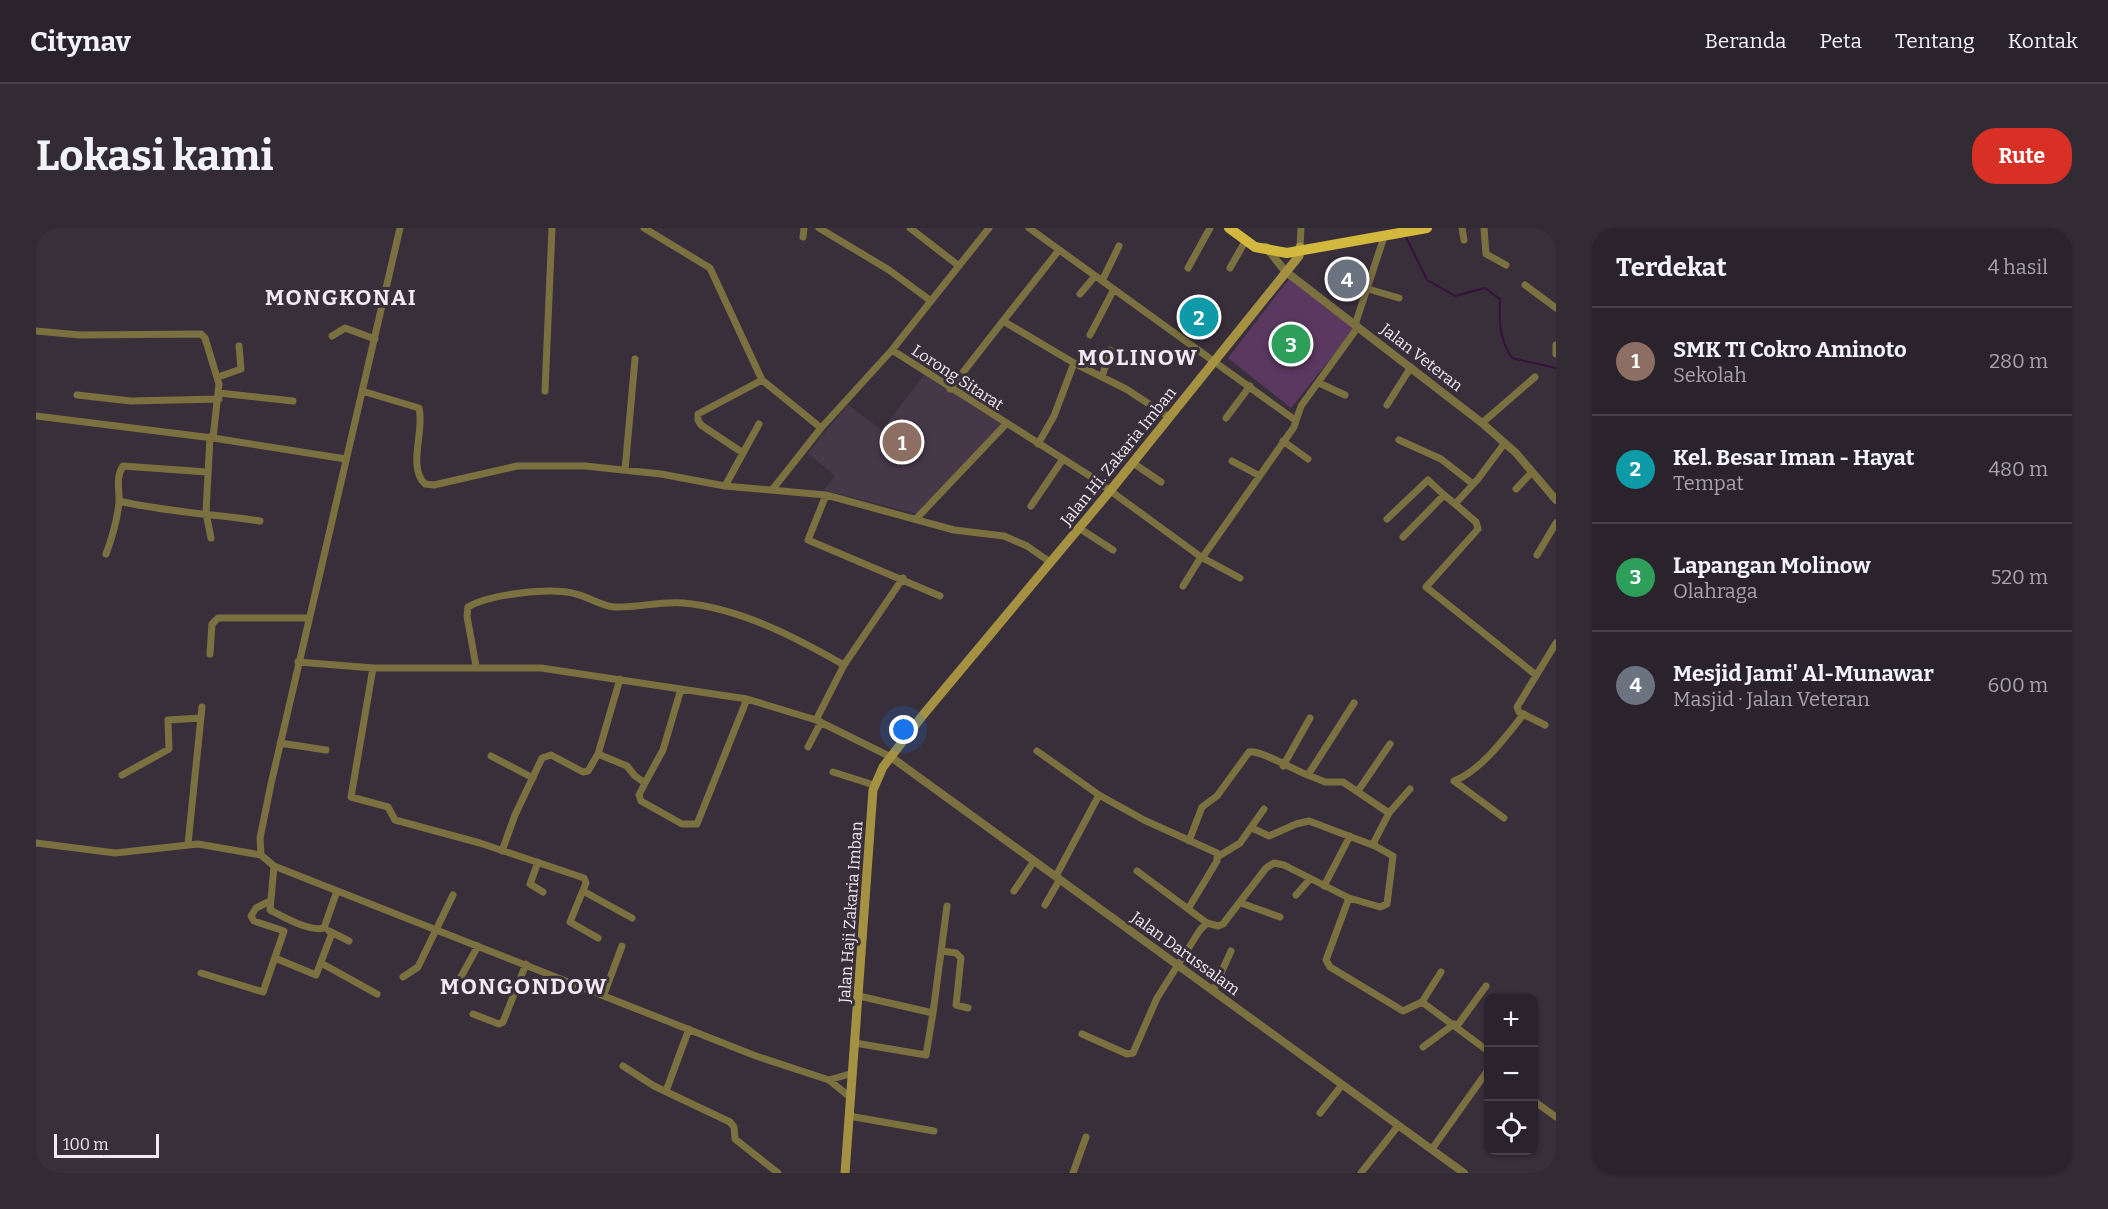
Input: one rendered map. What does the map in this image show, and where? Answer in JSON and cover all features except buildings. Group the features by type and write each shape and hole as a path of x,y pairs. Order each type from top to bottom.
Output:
{"highway":[{"path":"1229,228 1258,245 1300,250 1384,237 1396,230"},
{"path":"1241,228 1258,245"},
{"path":"1300,250 1396,230 1409,232 1427,228"}],"main road":[{"name":"Jalan Hi. Zakaria Imban","path":"953,681 1215,361 1300,250"},
{"name":"Jalan Haji Zakaria Imban","path":"845,1173 874,784 891,757 953,681"}],"street":[{"path":"261,855 260,838 304,633 400,228"},
{"path":"545,391 552,228"},
{"path":"644,228 711,269 762,380 820,428"},
{"path":"803,237 804,228"},
{"path":"819,228 889,270 931,301"},
{"path":"910,228 959,266"},
{"name":"Lorong Sitarat","path":"989,228 892,350 1063,459 1202,557 1240,578"},
{"path":"1029,228 1295,420"},
{"path":"1188,268 1210,228"},
{"path":"1300,250 1301,228"},
{"path":"1462,228 1464,240"},
{"path":"1484,228 1486,254 1506,265"},
{"path":"1183,586 1258,475 1294,427 1300,406 1319,383 1357,326 1384,237"},
{"path":"1230,268 1258,245"},
{"name":"Jalan Veteran","path":"1258,245 1285,271 1482,423 1532,472 1556,500"},
{"path":"1102,281 1119,246"},
{"path":"950,389 1059,250"},
{"path":"1080,294 1095,276"},
{"path":"1526,285 1556,308"},
{"path":"1090,335 1114,289"},
{"path":"1368,289 1399,298"},
{"path":"1003,321 1074,363 1126,389 1169,417"},
{"path":"332,336 345,328 375,339"},
{"path":"36,331 80,334 201,334 206,338 218,377 219,396 207,472 206,513 211,538"},
{"path":"1556,345 1556,354"},
{"path":"218,377 241,369 239,346"},
{"path":"772,490 820,428 892,350"},
{"path":"1102,377 1110,350"},
{"path":"625,470 635,359"},
{"path":"1038,444 1054,416 1074,363"},
{"path":"1387,405 1412,367"},
{"path":"1482,423 1535,377"},
{"path":"743,453 701,425 698,414 762,380"},
{"path":"1319,383 1345,395"},
{"path":"1226,418 1250,386"},
{"path":"362,391 419,408 418,464 419,475 425,484 434,485 517,466 625,470 725,486 826,495 954,530 1014,539 1050,562"},
{"path":"77,395 130,401 219,396 294,400"},
{"path":"36,416 212,437 346,459"},
{"path":"725,486 759,424"},
{"path":"916,519 1006,424"},
{"path":"1399,440 1441,459 1473,484"},
{"path":"1283,441 1308,459"},
{"path":"1455,504 1504,444"},
{"path":"1031,506 1063,459"},
{"path":"1232,461 1258,475"},
{"path":"1132,463 1161,482"},
{"path":"106,554 119,501 118,476 123,466 207,472"},
{"path":"1516,489 1532,472"},
{"path":"1387,519 1428,480 1476,522 1478,529 1426,587 1536,675"},
{"path":"826,495 808,540 903,578 940,596"},
{"path":"1404,537 1444,495"},
{"path":"119,501 152,509 260,520"},
{"path":"1537,555 1556,523"},
{"path":"1078,528 1113,550"},
{"path":"808,747 844,665 903,578"},
{"path":"476,666 467,615 468,607 475,603 516,594 560,591 616,607 683,603 723,611 785,634 844,665"},
{"path":"210,654 213,624 218,618 308,618"},
{"path":"1545,725 1519,712 1517,705 1556,643"},
{"path":"299,658 373,668 476,666 541,668 747,699 819,721 891,757"},
{"path":"373,668 351,797 388,807 395,820 502,850 584,878 587,880 570,922 598,938"},
{"path":"502,850 533,778 546,755 557,757 583,772 588,771 598,754 620,679"},
{"path":"681,689 663,750 639,795 641,801 682,824 697,824 747,699"},
{"path":"1308,775 1354,703"},
{"path":"188,844 202,707"},
{"path":"1504,818 1454,781 1469,773 1484,759 1524,714"},
{"path":"122,775 169,749 168,720 201,718"},
{"path":"1284,766 1310,718"},
{"path":"280,743 326,750"},
{"path":"1358,791 1390,744"},
{"path":"1037,751 1099,795 1219,856"},
{"path":"1189,841 1202,807 1212,801 1249,752 1257,752 1284,766 1325,782 1343,782 1389,813"},
{"path":"598,754 627,766 645,783"},
{"path":"491,756 533,778"},
{"name":"Jalan Darussalam","path":"891,757 1464,1173"},
{"path":"833,772 874,784"},
{"path":"1376,846 1374,842 1377,832 1389,813 1410,789"},
{"path":"1045,905 1099,795"},
{"path":"1188,909 1219,856 1240,843 1264,809"},
{"path":"1137,871 1207,923 1221,926 1266,868 1274,863 1284,865 1349,898 1380,907 1387,904 1393,856 1376,846 1309,821 1269,836 1252,828"},
{"path":"1324,886 1350,836"},
{"path":"36,843 115,854 188,844 205,844 261,855 274,866 337,891 782,1065 829,1080 851,1098"},
{"path":"1014,891 1034,861"},
{"path":"538,862 530,884 543,892"},
{"path":"274,866 270,910 302,924 324,928 349,941"},
{"path":"1296,895 1310,879"},
{"path":"324,928 337,891"},
{"path":"583,891 632,918"},
{"path":"402,977 418,967 453,895"},
{"path":"1349,898 1327,963 1403,1011 1422,1002 1441,972"},
{"path":"201,973 262,992 283,929 254,921 251,916 256,908 270,901"},
{"path":"1241,903 1280,917"},
{"path":"855,1043 926,1055 947,906"},
{"path":"1082,1034 1127,1054 1133,1053 1157,998 1207,923"},
{"path":"275,958 314,975 317,974 332,933"},
{"path":"457,984 478,946"},
{"path":"604,994 622,946"},
{"path":"942,951 956,953 961,958 956,1005 968,1008"},
{"path":"1212,991 1232,951"},
{"path":"321,963 377,994"},
{"path":"473,1014 499,1024 503,1022 526,964"},
{"path":"1423,1047 1455,1025 1486,986"},
{"path":"859,996 933,1013"},
{"path":"1422,1002 1484,1048"},
{"path":"666,1091 689,1029"},
{"path":"624,1066 666,1091 730,1122 734,1127 735,1139 777,1173"},
{"path":"829,1080 852,1073"},
{"path":"1432,1149 1484,1076"},
{"path":"1320,1113 1342,1085"},
{"path":"1538,1104 1556,1116"},
{"path":"849,1116 934,1131"},
{"path":"1361,1173 1398,1126"},
{"path":"1073,1173 1086,1137"}],"shaded area":[{"path":"1289,279 1354,329 1291,408 1228,358"},
{"path":"924,375 1004,425 917,514 824,490 835,476 808,453 848,405 882,430"}],"waterway":[{"path":"1405,235 1427,280 1455,296 1485,288 1500,299 1501,330 1504,344 1512,358 1556,368"}],"place":[{"name":"Mesjid Jami' Al-Munawar","path":"1347,279"},
{"name":"Kel. Besar Iman - Hayat","path":"1199,317"},
{"name":"Lapangan Molinow","path":"1291,344"},
{"name":"SMK TI Cokro Aminoto","path":"902,442"}],"district":[{"name":"MONGKONAI","path":"341,297"},
{"name":"MOLINOW","path":"1138,357"},
{"name":"MONGONDOW","path":"524,986"}]}
